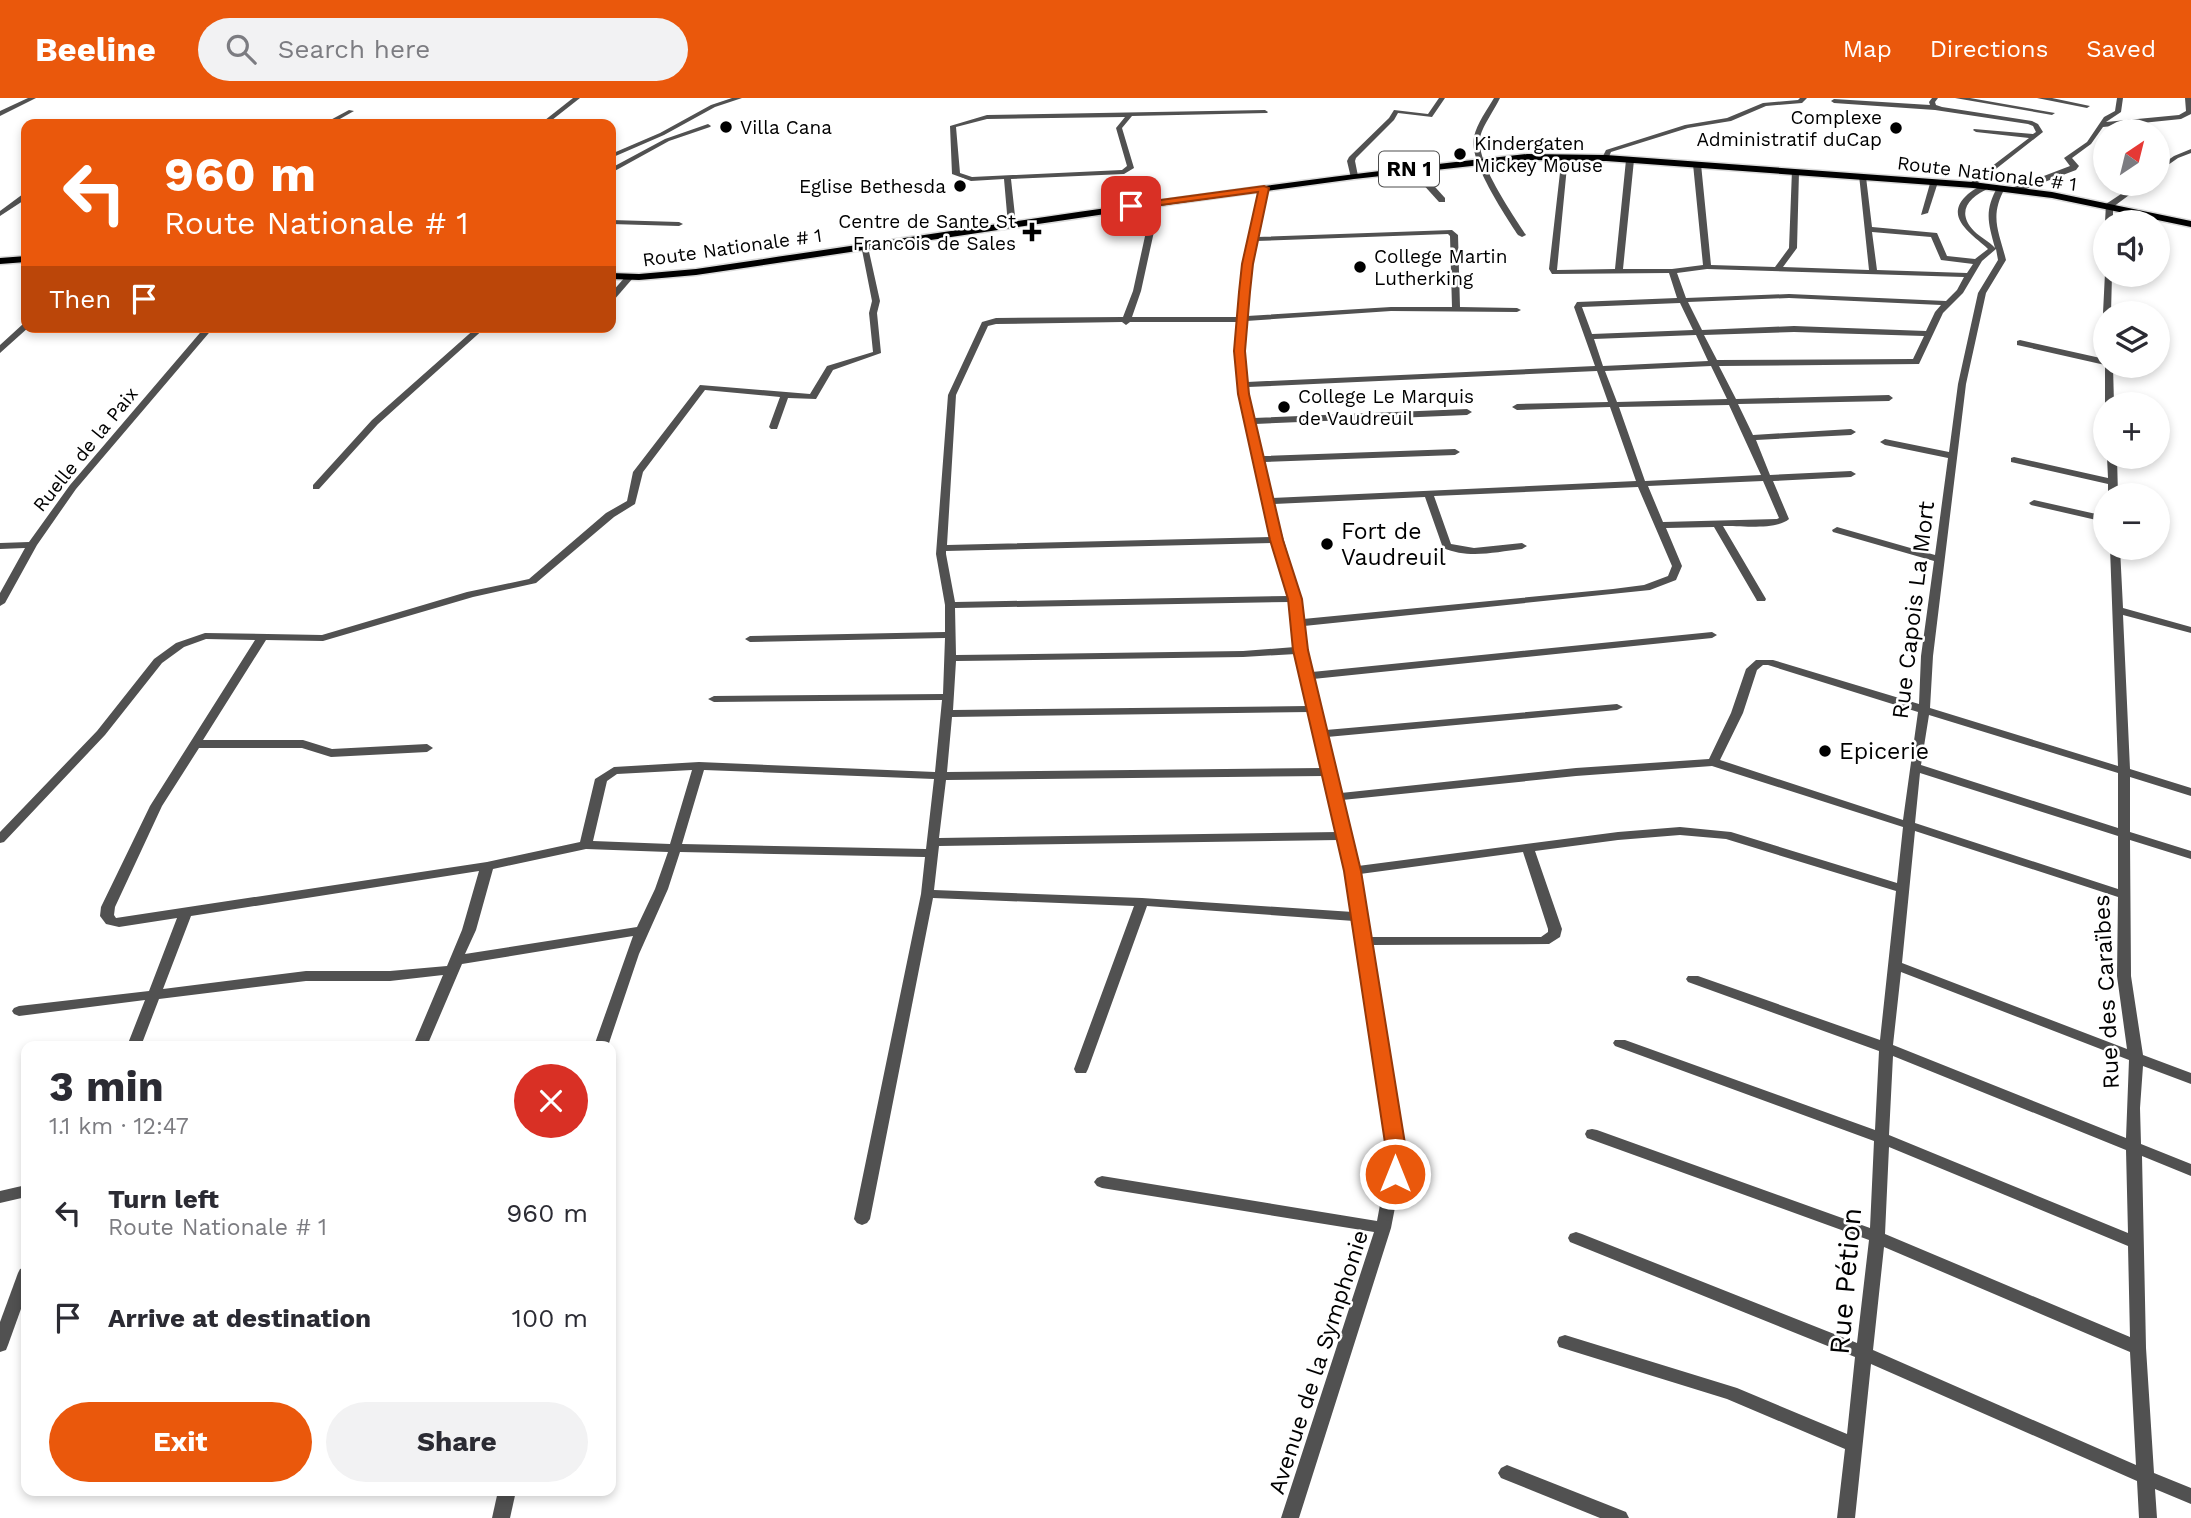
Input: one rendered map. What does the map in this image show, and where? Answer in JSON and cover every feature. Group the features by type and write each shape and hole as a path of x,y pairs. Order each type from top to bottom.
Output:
{"main road":[{"name":"Route Nationale # 1","path":"616,277 629,278 695,272 1354,176 1480,161 1564,156 1986,186 2109,206 2191,224"},
{"path":"0,261 21,259"}],"street":[{"path":"0,114 33,98"},
{"path":"550,119 577,98"},
{"path":"616,154 662,134 713,106 739,98"},
{"path":"1354,176 1351,162 1353,157 1392,119 1396,111 1430,116 1443,98"},
{"path":"1497,98 1476,141 1480,161 1522,235"},
{"path":"1606,158 1608,151 1687,126 1728,120 1754,107 1800,102 1804,98"},
{"path":"1935,98 1933,106 1939,108"},
{"path":"1958,98 2052,113"},
{"path":"2040,98 2087,106"},
{"path":"2105,119 2118,112 2120,98"},
{"path":"2161,119 2181,117 2189,112 2188,98"},
{"path":"1834,101 1939,108 2036,125 2040,132 2023,144 2010,159 1973,185"},
{"path":"336,119 351,111"},
{"path":"1130,114 1119,128 1131,166 1124,172 971,178 956,174 953,126 987,117 1130,114 1265,112"},
{"path":"616,168 667,140 708,126"},
{"path":"1976,131 2034,136"},
{"path":"2015,190 2073,168 2075,166 2068,158 2093,137"},
{"path":"2170,161 2191,151"},
{"path":"1564,156 1553,271 1672,271 1707,267 1969,275"},
{"path":"1619,272 1630,160"},
{"path":"1697,164 1707,267"},
{"path":"1414,169 1442,200"},
{"path":"1778,268 1793,248 1795,172"},
{"path":"1007,177 1012,225"},
{"path":"1863,177 1873,271"},
{"path":"1924,213 1934,182"},
{"path":"1243,385 1789,360 1910,363 1919,360 1946,303 1960,291 1978,262 1992,249 1970,232 1964,222 1964,201 1986,186"},
{"name":"Avenue de la Symphonie","path":"1264,188 1247,264 1240,351 1243,385 1277,540 1295,599 1300,650 1308,676 1327,772 1353,871 1397,1156 1383,1228 1290,1518"},
{"name":"Rue Capois La Mort","path":"1886,1048 1915,767 1924,709 1927,656 1962,384 1982,293 2002,260 1989,213 2001,188"},
{"path":"2109,210 2109,206 2123,196"},
{"path":"0,214 21,199"},
{"path":"616,222 679,223"},
{"path":"1126,321 1137,291 1151,227"},
{"path":"1868,229 1934,236 1944,258 1978,262"},
{"path":"1253,239 1449,232 1454,235 1456,309"},
{"path":"0,839 101,733 158,661 180,645 205,636 323,638 471,594 532,581 610,515 632,502 638,471 703,387 813,397 830,368 877,353 873,313 876,301 864,247"},
{"path":"1661,525 1783,521 1767,478 1682,299 1672,271"},
{"path":"616,292 629,278"},
{"path":"1298,623 1646,588 1672,578 1677,566 1641,482 1578,307 1580,304 1789,296 1946,303"},
{"path":"862,1219 927,894 947,714 951,658 950,605 942,548 952,396 985,324 996,321 1243,318 1391,309 1517,310"},
{"path":"1590,337 1794,329 1930,334"},
{"path":"0,350 21,331"},
{"name":"Ruelle de la Paix","path":"0,603 32,545 73,487 205,333"},
{"path":"317,487 375,422 475,333"},
{"path":"2020,343 2093,361"},
{"path":"774,427 785,395"},
{"path":"1517,407 1889,398"},
{"path":"1251,421 1467,412"},
{"path":"1749,438 1851,432"},
{"path":"1885,442 1953,456"},
{"path":"1260,460 1455,452"},
{"path":"2014,460 2113,482 2112,469"},
{"path":"1269,501 1851,474"},
{"path":"1429,495 1447,546 1452,549 1462,551 1522,547"},
{"path":"2034,503 2093,516"},
{"path":"1717,524 1761,599"},
{"path":"1837,530 1939,559"},
{"path":"942,548 1277,540"},
{"path":"0,546 32,545"},
{"name":"Rue des Caraïbes","path":"2116,560 2124,772 2124,976 2136,1059 2134,1147 2138,1348 2148,1518"},
{"path":"950,605 1295,599"},
{"path":"2118,610 2191,630"},
{"path":"750,639 950,635"},
{"path":"1308,676 1712,635"},
{"path":"261,639 156,806 108,908 107,916 111,921 119,923 487,866 586,845 675,848 932,848 1344,836"},
{"path":"951,658 1243,654 1300,650"},
{"path":"1713,762 1737,713 1752,668 1760,662 1769,662 2191,792"},
{"path":"714,699 948,697"},
{"path":"1319,734 1617,707"},
{"path":"947,714 1313,709"},
{"path":"194,744 303,744 331,753 427,748"},
{"path":"1334,797 1576,772 1713,762 2124,895"},
{"path":"603,1041 633,952 671,863 699,766"},
{"path":"586,845 601,779 607,774 634,769 699,766 939,776 1327,772"},
{"path":"1915,767 2191,855"},
{"path":"1353,871 1680,831 1727,835 1903,889"},
{"path":"1364,941 1544,941 1551,938 1555,929 1528,848"},
{"path":"422,1041 469,930 487,866"},
{"path":"927,894 1142,902 1360,917"},
{"path":"1081,1069 1142,902"},
{"path":"136,1041 186,913"},
{"path":"19,1011 306,976 390,976 643,930"},
{"path":"1895,965 2191,1079"},
{"path":"1693,979 1886,1048 2191,1170"},
{"path":"1620,1043 1882,1138 2136,1243"},
{"name":"Rue Pétion","path":"1846,1518 1877,1237 1886,1048"},
{"path":"1592,1134 1877,1237 2138,1348"},
{"path":"1102,1182 1383,1228"},
{"path":"0,1197 21,1192"},
{"path":"1576,1238 1864,1353 2191,1496"},
{"path":"0,1345 21,1287"},
{"path":"1565,1342 1731,1393 1854,1445"},
{"path":"1507,1472 1620,1518"},
{"path":"502,1518 506,1496"}],"place":[{"name":"Villa Cana","path":"726,127"},
{"name":"Complexe Administratif duCap","path":"1896,128"},
{"name":"Kindergaten Mickey Mouse","path":"1460,154"},
{"name":"Eglise Bethesda","path":"960,186"},
{"name":"Centre de Sante St Francois de Sales","path":"1032,232"},
{"name":"College Martin Lutherking","path":"1360,267"},
{"name":"College Le Marquis de Vaudreuil","path":"1284,407"},
{"name":"Fort de Vaudreuil","path":"1327,544"},
{"name":"Epicerie","path":"1825,751"}],"route":[{"path":"1131,206 1264,188 1247,264 1244,292 1240,351 1244,394 1277,540 1295,599 1300,650 1308,676 1327,772 1353,871 1397,1156 1395,1174"}]}
